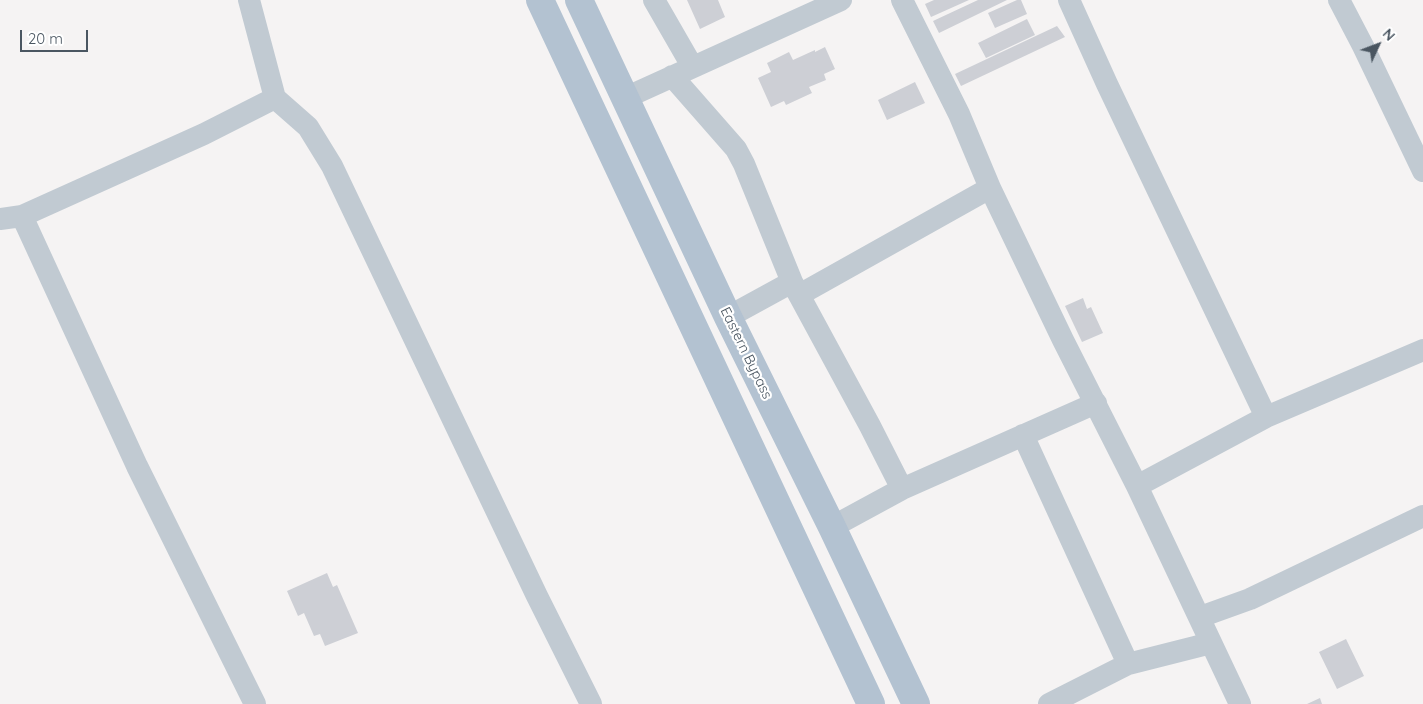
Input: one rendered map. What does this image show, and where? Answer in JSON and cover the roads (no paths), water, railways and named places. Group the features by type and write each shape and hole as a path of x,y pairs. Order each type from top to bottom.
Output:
{"main road":[{"path":"540,0 871,704"},
{"name":"Eastern Bypass","path":"579,0 728,317 832,527 916,704"}],"street":[{"path":"249,0 274,98 308,127 332,166 591,704"},
{"path":"654,0 692,66"},
{"path":"625,98 841,0"},
{"path":"902,0 959,114 990,188 1063,340 1137,486 1240,704"},
{"path":"1069,0 1106,84 1266,417"},
{"path":"1338,0 1363,46 1423,171"},
{"path":"672,76 736,149 796,288 902,489"},
{"path":"255,704 11,218 204,134 274,98"},
{"path":"728,317 796,288 990,188"},
{"path":"1137,486 1266,417 1423,350"},
{"path":"832,527 902,489 1096,403"},
{"path":"1023,435 1128,664"},
{"path":"1200,617 1250,599 1423,516"},
{"path":"1049,704 1128,664 1211,642"}]}
